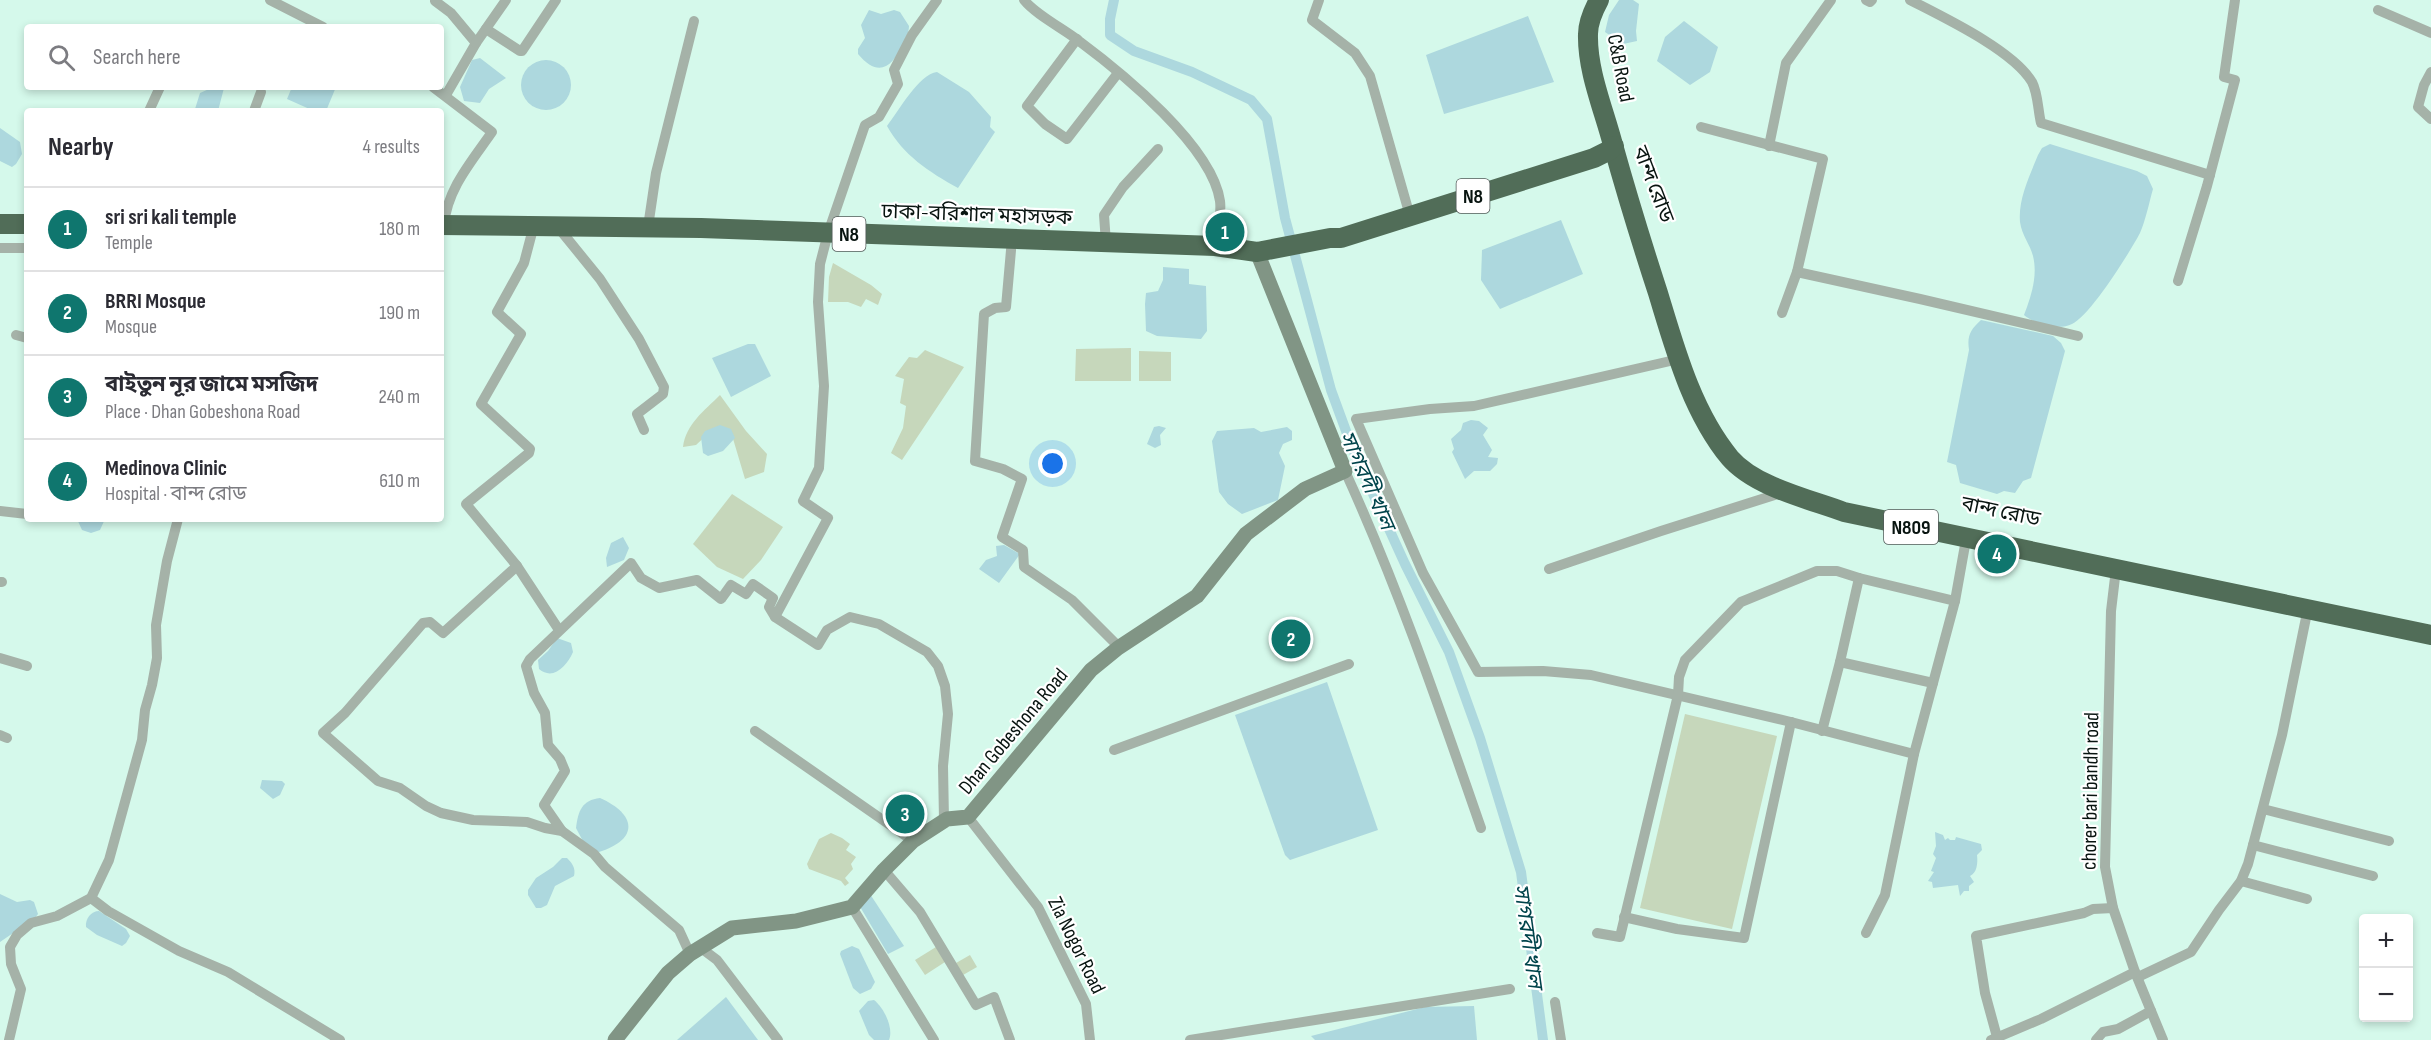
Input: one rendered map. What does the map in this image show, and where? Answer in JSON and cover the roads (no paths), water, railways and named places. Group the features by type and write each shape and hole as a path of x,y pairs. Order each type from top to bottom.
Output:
{"highway":[{"name":"C&B Road","path":"1599,0 1591,15 1588,34 1595,78 1614,146"},
{"name":"N8","path":"1257,252 1292,247 1317,249 1340,231 1592,150 1614,146"},
{"name":"N8","path":"1330,238 1341,238 1594,158 1614,146"},
{"name":"বান্দ রোড","path":"1614,146 1622,181 1678,359 1715,437 1731,459 1746,473 1844,512 2242,584 2431,624"},
{"name":"বান্দ রোড","path":"1614,146 1629,180 1688,357 1720,427 1735,450 1761,469 1810,491 1967,534 2116,569 2431,635"},
{"path":"0,224 24,224"},
{"name":"ঢাকা-বরিশাল মহাসড়ক","path":"444,225 648,227 1012,239 1215,246 1257,252"}],"street":[{"path":"270,0 317,24"},
{"path":"446,95 476,42 506,0"},
{"path":"486,29 522,51 556,0"},
{"path":"775,617 828,518 803,501 819,468 824,386 818,302 820,264 828,233 865,125 879,117 898,84 894,70 912,35 937,0"},
{"path":"1024,0 1118,73 1172,122 1198,153 1216,184 1220,202 1215,246"},
{"path":"1319,0 1312,20 1355,53 1370,76 1408,209"},
{"path":"1769,146 1786,63 1831,0"},
{"path":"1866,0 1870,2 1872,0"},
{"path":"1910,0 1980,39 2024,73 2033,84 2041,123 2210,175"},
{"path":"2178,281 2210,175 2235,80 2223,77 2235,0"},
{"path":"435,1 451,13 476,42"},
{"path":"2378,10 2431,33"},
{"path":"648,227 656,173 694,21"},
{"path":"1077,39 1027,106 1045,124 1067,139 1118,73"},
{"path":"2431,72 2424,85 2418,107 2431,118"},
{"path":"150,108 159,90"},
{"path":"438,90 492,132 451,192 444,214"},
{"path":"255,108 261,92"},
{"path":"1701,128 1823,159 1797,272 1782,314"},
{"path":"1106,243 1104,215 1123,187 1158,149"},
{"path":"534,225 524,263 497,312 521,334 481,404 530,449 529,453 466,504 517,566 559,630"},
{"path":"557,226 607,289 639,339 664,387 663,394 637,414 644,430"},
{"path":"1012,239 1006,307 995,308 984,314 975,461 1003,469 1022,479 1002,537 1023,550 1024,567 1072,600 1119,647"},
{"path":"0,248 24,248"},
{"path":"1257,252 1345,471 1375,536 1419,651 1480,828"},
{"path":"1797,272 2078,336"},
{"path":"1678,359 1474,406 1430,409 1356,419 1423,573 1478,672 1543,671 1591,675 1678,694 1914,754"},
{"name":"Dhan Gobeshona Road","path":"852,906 913,841 944,820 968,817 1091,670 1119,647 1197,596 1246,534 1305,489 1345,471"},
{"path":"1549,569 1695,519 1787,491"},
{"path":"0,511 24,514"},
{"path":"9,1040 21,989 5,949 31,923 57,916 91,898 109,860 142,740 145,710 157,658 156,625 167,561 177,522"},
{"path":"1866,933 1885,895 1914,754 1955,601 1967,534"},
{"path":"778,1040 717,960 696,951 679,930 605,867 594,854 562,831 544,805 562,780 565,771 560,759 548,745 545,713 534,693 526,666 530,659 631,563 641,578 658,588 697,580 721,599 731,585 746,594 753,584 773,598 769,607 775,617 818,645 827,630 850,617 879,624 927,652 938,666 945,686 948,714 943,766 944,820"},
{"path":"517,566 443,633 430,622 423,623 345,714 323,733 378,781 400,788 426,806 441,813 472,820 527,822 562,831"},
{"name":"chorer bari bandh road","path":"2116,569 2111,611 2105,867 2113,908 2163,1040"},
{"path":"1598,933 1620,937 1678,694 1679,677 1685,660 1741,602 1816,571 1836,571 1955,601"},
{"path":"1822,731 1859,578"},
{"path":"2113,908 2093,909 2084,913 1976,936 1994,1038 2191,952 2214,916 2241,881 2253,845 2282,735 2308,608"},
{"path":"0,658 27,666"},
{"path":"1839,662 1933,683"},
{"path":"1114,750 1349,664"},
{"path":"1624,917 1677,929 1744,938 1791,722"},
{"path":"755,731 913,841"},
{"path":"2263,809 2389,841"},
{"name":"Zia Nogor Road","path":"968,817 1038,907 1086,1004 1090,1040"},
{"path":"2253,845 2373,876"},
{"path":"884,870 920,912 976,1005 994,997 1010,1040"},
{"path":"2241,881 2307,899"},
{"path":"91,898 108,911 179,951 228,972 340,1040"},
{"path":"615,1040 668,973 696,951 732,928 796,921 852,906 934,1040"},
{"path":"1190,1040 1510,989"},
{"path":"1555,1002 1561,1040"},
{"path":"2096,1040 2103,1032 2118,1029 2151,1011"}],"water":[{"path":"1619,0 1633,0 1639,4 1637,41 1623,44 1605,32 1609,15"},
{"path":"869,10 881,14 894,10 900,12 909,26 899,52 884,67 872,66 858,54 858,49 865,38 861,25"},
{"path":"1528,16 1554,82 1444,114 1426,55"},
{"path":"1684,21 1718,47 1710,72 1690,85 1657,61 1665,37"},
{"path":"480,58 506,78 489,89 480,103 464,101 460,87 472,60"},
{"path":"541,60 551,60 564,67 571,80 571,90 564,103 551,110 541,110 532,106 525,99 521,90 521,80 525,71 532,64"},
{"path":"937,72 969,92 991,117 990,127 995,132 958,188 918,162 901,146 887,126 916,86 930,74"},
{"path":"207,90 223,90 219,108 195,108 200,93"},
{"path":"291,90 335,90 327,108 307,108 287,99"},
{"path":"0,128 20,142 22,154 12,167 0,161"},
{"path":"2050,144 2137,171 2147,176 2153,189 2140,233 2119,268 2080,319 2060,327 2040,324 2024,315 2035,271 2032,252 2021,227 2021,205 2025,187 2038,155 2042,148"},
{"path":"1561,220 1583,274 1500,309 1481,280 1482,250"},
{"path":"1163,267 1189,269 1189,284 1206,286 1207,331 1201,339 1157,336 1146,331 1146,293 1158,291 1163,280"},
{"path":"1981,320 2053,336 2061,343 2065,351 2031,478 2023,481 2015,493 2004,491 1997,494 1960,483 1956,465 1947,462 1969,350 1968,341 1972,330"},
{"path":"748,344 755,344 771,376 731,397 712,358"},
{"path":"1471,420 1479,421 1488,428 1483,435 1492,450 1488,457 1498,458 1497,464 1490,471 1474,471 1465,479 1452,452 1454,449 1451,439 1461,430 1463,423"},
{"path":"720,425 731,429 735,438 723,451 708,456 703,453 701,437 705,431"},
{"path":"1154,427 1166,428 1160,435 1161,445 1155,448 1147,444"},
{"path":"1287,427 1292,431 1292,440 1283,444 1279,453 1285,466 1278,500 1242,514 1228,504 1219,492 1212,441 1217,431 1254,428 1261,432"},
{"path":"78,522 104,522 100,530 91,533 82,530"},
{"path":"623,537 629,548 624,560 607,567 606,558 611,543"},
{"path":"1004,545 1020,554 999,583 979,569 986,560 997,556 996,546"},
{"path":"557,638 571,643 573,652 559,670 554,673 544,672 539,669 538,660"},
{"path":"1327,682 1378,830 1290,860 1285,855 1235,715"},
{"path":"262,780 282,781 285,784 280,795 273,799 260,788"},
{"path":"600,798 621,811 628,826 627,833 622,840 599,852 585,845 576,828 582,807 589,801"},
{"path":"1935,832 1943,835 1945,840 1948,838 1955,840 1956,837 1981,844 1982,850 1977,855 1976,870 1970,876 1974,882 1969,886 1969,891 1964,891 1960,896 1958,885 1933,888 1932,882 1928,881 1934,872 1931,871 1936,858 1933,854 1936,846"},
{"path":"562,858 567,858 572,864 574,876 555,886 547,905 536,908 528,895 528,890 536,878"},
{"path":"0,894 17,902 30,900 34,902 38,914 0,942"},
{"path":"870,894 904,946 888,954 859,905"},
{"path":"99,911 126,929 130,936 122,946 97,935 86,927 89,916"},
{"path":"852,946 859,949 875,982 871,989 860,994 853,988 840,954 841,951"},
{"path":"726,997 758,1040 677,1040"},
{"path":"874,1000 887,1018 890,1030 889,1040 874,1040 869,1035 859,1011 868,1001"},
{"path":"1474,1006 1477,1040 1315,1040 1311,1036 1425,1007"}],"waterway":[{"name":"সাগরদী খাল","path":"1114,0 1110,19 1110,35 1134,51 1192,72 1251,100 1267,119 1285,218 1331,390 1353,450 1405,564 1449,652 1480,738 1521,872 1543,1040"}],"place":[{"name":"sri sri kali temple","path":"1225,232"},
{"name":"Medinova Clinic","path":"1997,554"},
{"name":"BRRI Mosque","path":"1291,639"},
{"name":"বাইতুন নূর জামে মসজিদ","path":"905,814"}]}
